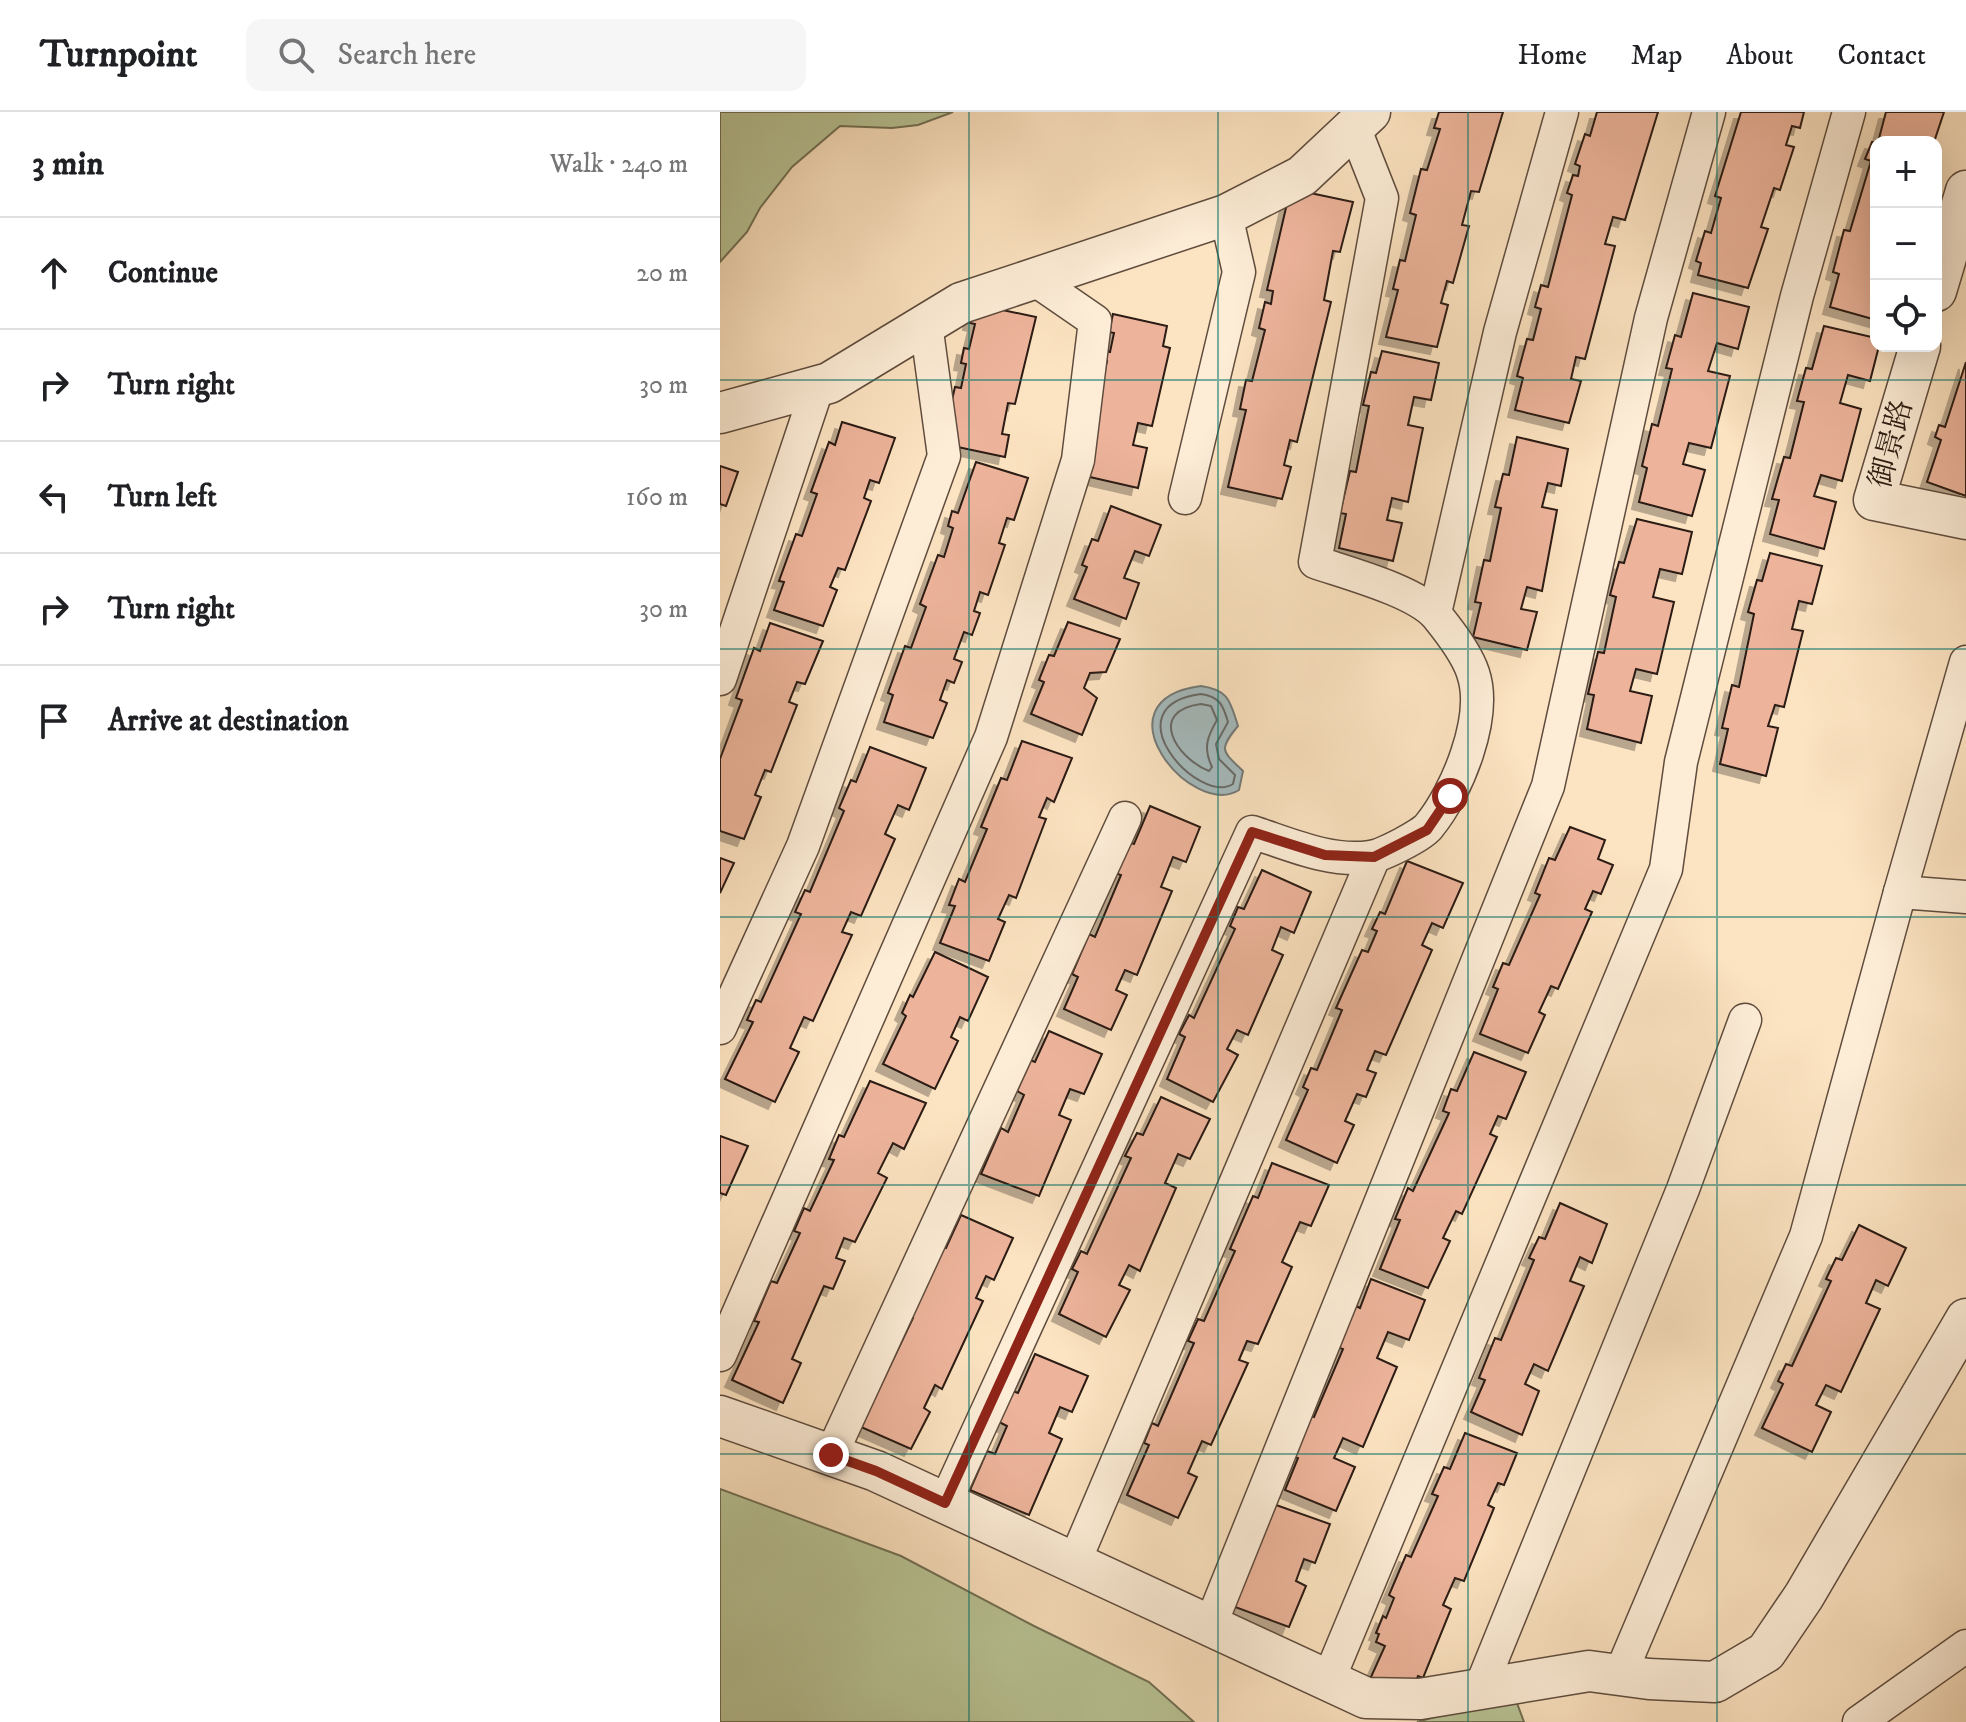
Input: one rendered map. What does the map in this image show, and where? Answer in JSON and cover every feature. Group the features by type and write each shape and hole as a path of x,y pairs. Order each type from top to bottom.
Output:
{"street":[{"path":"1435,613 1500,332 1562,112"},
{"path":"1210,1626 1548,786 1651,318 1709,112"},
{"path":"1328,1681 1666,869 1685,747 1797,296 1849,112"},
{"path":"720,413 829,383 961,303 1226,215 1302,176 1362,119 1382,198 1315,562 1395,589 1435,613 1473,673 1476,705 1470,748 1450,796 1427,830 1374,857 1325,855 1252,832 945,1503"},
{"path":"1939,280 1966,191"},
{"path":"1185,498 1239,272 1226,215"},
{"path":"720,1355 991,737 1078,460 1095,321 1034,279"},
{"path":"720,1028 803,846 944,456 926,324"},
{"name":"御景路","path":"1918,352 1874,500 1966,519"},
{"path":"720,679 818,386"},
{"path":"1620,1675 1806,1236 1966,662"},
{"path":"831,1455 1125,818"},
{"path":"1074,1563 1374,857"},
{"path":"1900,892 1966,897"},
{"path":"1480,1689 1683,1189 1745,1020"},
{"path":"720,1416 876,1471 1366,1698 1420,1699 1589,1671 1715,1682 1766,1652 1804,1596 1966,1319"},
{"path":"1859,1722 1966,1646"}],"green space":[{"path":"720,112 953,112 918,125 892,128 840,126 792,167 760,208 747,232 720,262"},
{"path":"720,1489 901,1556 1149,1682 1194,1722 720,1722"},
{"path":"1514,1695 1524,1722 1417,1722"}],"water":[{"path":"1201,686 1223,694 1233,710 1238,726 1227,740 1225,750 1243,771 1239,790 1219,795 1198,788 1178,774 1162,754 1153,733 1155,712 1170,696"}],"building":[{"path":"1439,112 1503,112 1479,192 1471,191 1462,225 1469,226 1453,283 1447,281 1441,303 1448,305 1437,347 1386,337 1398,290 1393,289 1400,260 1405,261 1416,215 1410,213 1421,169 1427,170 1440,129 1434,128"},
{"path":"1597,112 1658,112 1625,220 1613,217 1605,244 1615,246 1585,359 1576,357 1571,379 1581,381 1569,423 1515,410 1523,378 1517,376 1527,339 1533,340 1541,309 1535,307 1541,285 1548,287 1572,195 1567,193 1573,175 1578,176 1580,166 1575,164 1585,134 1590,136"},
{"path":"1741,112 1804,112 1800,128 1792,126 1786,145 1794,147 1780,190 1774,188 1761,227 1768,229 1748,288 1698,275 1701,263 1696,261 1705,231 1711,233 1721,198 1715,196"},
{"path":"1886,112 1944,112 1936,136 1880,136"},
{"path":"1870,164 1870,318 1830,307 1839,274 1833,272 1844,230 1850,231"},
{"path":"1296,190 1353,202 1340,252 1333,251 1324,300 1331,302 1297,442 1290,440 1284,465 1291,467 1282,499 1228,487 1246,410 1240,409 1246,380 1252,381 1265,330 1259,328 1265,302 1271,304 1273,291 1267,290 1288,199"},
{"path":"1693,293 1749,307 1738,349 1717,343 1708,371 1730,376 1711,448 1689,443 1683,464 1705,470 1692,516 1639,502 1647,468 1642,466 1652,424 1658,426 1672,369 1666,368 1675,335 1681,337"},
{"path":"974,304 1036,317 1015,404 1008,403 1002,434 1009,435 1005,457 948,445 946,426 955,387 961,388 966,364 961,363 964,348 969,349 975,324 970,323"},
{"path":"1113,314 1167,326 1163,346 1170,348 1152,426 1138,423 1133,445 1147,448 1138,488 1081,475 1107,361 1103,360 1105,351 1110,352 1114,333 1109,332"},
{"path":"1824,326 1870,337 1870,352 1877,352 1870,381 1848,375 1840,403 1861,409 1842,481 1821,475 1814,496 1836,502 1824,549 1770,534 1779,500 1772,499 1784,457 1790,458 1804,402 1797,401 1806,368 1812,369"},
{"path":"1382,351 1439,363 1431,400 1414,397 1408,425 1423,428 1408,502 1392,498 1387,520 1402,523 1393,561 1339,548 1346,514 1340,513 1350,471 1356,472 1369,406 1363,405 1371,372 1376,373"},
{"path":"1966,362 1966,496 1927,482 1941,440 1935,437 1939,425 1945,427"},
{"path":"842,422 895,438 879,483 870,480 864,498 871,501 845,570 838,568 830,587 837,590 823,626 774,610 784,582 779,581 796,534 802,536 817,494 811,492 829,442 835,445"},
{"path":"1517,437 1568,449 1561,486 1548,483 1542,507 1557,510 1542,591 1527,587 1521,609 1537,612 1527,650 1473,637 1481,603 1475,602 1484,560 1490,561 1501,508 1495,507 1503,474 1509,475"},
{"path":"976,462 1028,478 1014,520 1007,518 999,543 1005,545 988,595 980,592 974,611 980,613 972,635 964,632 954,659 962,662 954,683 947,680 940,700 947,703 933,738 884,722 893,695 888,693 905,646 911,648 926,607 920,604 938,555 944,557 953,528 948,526 952,511 958,513"},
{"path":"720,466 738,472 726,506 720,504"},
{"path":"1111,506 1161,525 1149,556 1135,551 1124,578 1139,583 1126,619 1074,599 1087,567 1082,565 1092,539 1098,541"},
{"path":"1637,519 1692,532 1682,574 1660,569 1653,597 1674,602 1657,674 1636,669 1630,691 1652,696 1641,743 1587,729 1594,695 1588,694 1598,652 1604,653 1616,597 1610,595 1619,562 1624,563"},
{"path":"1770,553 1822,566 1812,604 1799,601 1792,629 1803,631 1784,707 1775,705 1768,726 1778,728 1766,776 1720,764 1728,729 1722,728 1732,685 1739,687 1754,614 1748,612 1757,580 1762,581"},
{"path":"1068,622 1120,639 1106,672 1090,673 1084,688 1097,698 1082,735 1031,714 1044,682 1039,680 1049,655 1054,656"},
{"path":"770,623 823,641 805,684 797,682 789,702 797,705 771,772 765,770 755,795 761,797 744,839 720,831 720,759 742,700 736,698 754,648 760,651"},
{"path":"1022,741 1072,758 1054,802 1047,798 1039,817 1046,819 1016,898 1009,895 998,919 1005,922 989,961 940,943 955,906 949,905 959,879 965,882 987,829 981,827 1001,778 1007,780"},
{"path":"870,747 926,768 909,810 898,805 885,834 895,839 861,916 851,912 842,932 852,935 813,1021 804,1017 790,1048 799,1052 775,1102 725,1079 753,1022 747,1020 756,1000 761,1002 801,914 795,912 805,890 810,892 844,811 839,808 851,780 856,782"},
{"path":"1150,806 1200,827 1186,862 1173,857 1161,887 1172,891 1137,975 1125,970 1116,990 1127,995 1111,1030 1064,1009 1078,977 1072,974 1089,934 1095,937 1121,875 1115,873 1129,842 1134,844"},
{"path":"1570,827 1605,840 1598,859 1613,865 1601,894 1593,891 1585,909 1592,912 1558,989 1551,986 1539,1012 1545,1015 1528,1053 1480,1034 1498,989 1493,987 1503,963 1509,965 1540,895 1535,893 1549,858 1555,860"},
{"path":"720,858 734,863 720,893"},
{"path":"1407,861 1463,883 1443,928 1432,923 1422,945 1432,950 1386,1055 1375,1051 1367,1070 1376,1073 1366,1097 1357,1094 1345,1121 1354,1125 1337,1163 1286,1140 1308,1090 1303,1087 1311,1068 1317,1070 1342,1010 1336,1008 1362,950 1368,952 1377,931 1372,929 1380,912 1385,914"},
{"path":"1262,870 1311,892 1294,933 1281,927 1272,950 1283,955 1248,1035 1237,1030 1227,1049 1238,1055 1213,1102 1167,1079 1185,1037 1179,1034 1189,1015 1194,1018 1235,929 1230,926 1238,907 1244,909"},
{"path":"935,952 988,977 968,1021 960,1017 951,1037 958,1041 935,1089 883,1064 906,1016 902,1013 910,995 913,997"},
{"path":"1049,1031 1102,1054 1084,1094 1070,1089 1059,1115 1071,1120 1039,1196 981,1174 1001,1128 1008,1132 1024,1095 1017,1091 1030,1060 1035,1062"},
{"path":"1474,1052 1526,1072 1506,1119 1498,1116 1490,1134 1497,1137 1462,1214 1456,1211 1443,1238 1450,1241 1428,1288 1380,1269 1400,1220 1395,1219 1408,1188 1413,1191 1449,1113 1443,1111 1451,1089 1457,1091"},
{"path":"870,1081 926,1103 904,1149 893,1143 878,1173 887,1178 855,1242 844,1238 836,1258 845,1261 833,1289 824,1286 792,1359 801,1363 783,1403 732,1380 759,1322 754,1321 771,1281 777,1283 800,1233 794,1231 804,1208 810,1211 834,1160 829,1159 839,1135 844,1137"},
{"path":"1161,1097 1210,1119 1190,1159 1178,1154 1165,1183 1176,1188 1140,1271 1129,1265 1119,1285 1130,1290 1106,1337 1059,1314 1078,1272 1072,1269 1081,1251 1087,1254 1131,1158 1125,1156 1137,1133 1143,1135"},
{"path":"720,1136 748,1146 726,1195 720,1193"},
{"path":"1272,1163 1329,1185 1311,1226 1300,1222 1282,1262 1292,1267 1258,1344 1247,1341 1239,1360 1248,1363 1211,1445 1202,1441 1188,1473 1197,1477 1178,1518 1127,1495 1149,1445 1144,1443 1152,1423 1158,1426 1194,1343 1188,1341 1198,1319 1204,1321 1235,1251 1230,1249 1253,1196 1258,1198"},
{"path":"1560,1203 1607,1224 1592,1263 1580,1257 1570,1281 1584,1286 1548,1371 1534,1364 1525,1384 1539,1391 1522,1435 1471,1412 1485,1380 1479,1378 1495,1338 1501,1340 1534,1260 1529,1258 1539,1237 1545,1239"},
{"path":"961,1215 1013,1238 994,1280 986,1276 976,1298 983,1301 942,1389 935,1385 924,1408 930,1412 911,1449 861,1427 913,1318 908,1315 940,1245 946,1248"},
{"path":"1859,1225 1906,1248 1888,1286 1876,1280 1866,1303 1880,1309 1841,1392 1826,1385 1816,1405 1831,1412 1812,1452 1762,1428 1783,1384 1778,1381 1786,1364 1792,1366 1831,1281 1826,1279 1836,1258 1842,1260"},
{"path":"1371,1279 1425,1300 1409,1340 1388,1332 1377,1358 1397,1367 1363,1447 1343,1438 1334,1458 1355,1467 1336,1511 1285,1490 1298,1458 1292,1456 1308,1415 1314,1417 1343,1349 1337,1347 1354,1305 1360,1308"},
{"path":"1035,1354 1088,1376 1072,1412 1060,1407 1049,1433 1062,1439 1029,1515 970,1490 987,1451 995,1454 1007,1426 999,1422 1013,1391 1018,1393"},
{"path":"1465,1433 1517,1453 1504,1485 1498,1483 1488,1505 1494,1508 1464,1581 1455,1578 1443,1605 1451,1609 1423,1678 1418,1676 1412,1690 1387,1678 1380,1694 1366,1688 1385,1646 1376,1642 1379,1634 1376,1633 1394,1598 1389,1595 1406,1555 1411,1557 1438,1496 1432,1494 1444,1467 1450,1469"},
{"path":"1276,1505 1330,1524 1315,1563 1304,1559 1296,1581 1306,1586 1289,1627 1235,1607 1255,1542 1260,1544"}],"route":[{"path":"831,1455 876,1471 945,1503 1252,832 1325,855 1374,857 1427,830 1450,796"}]}
